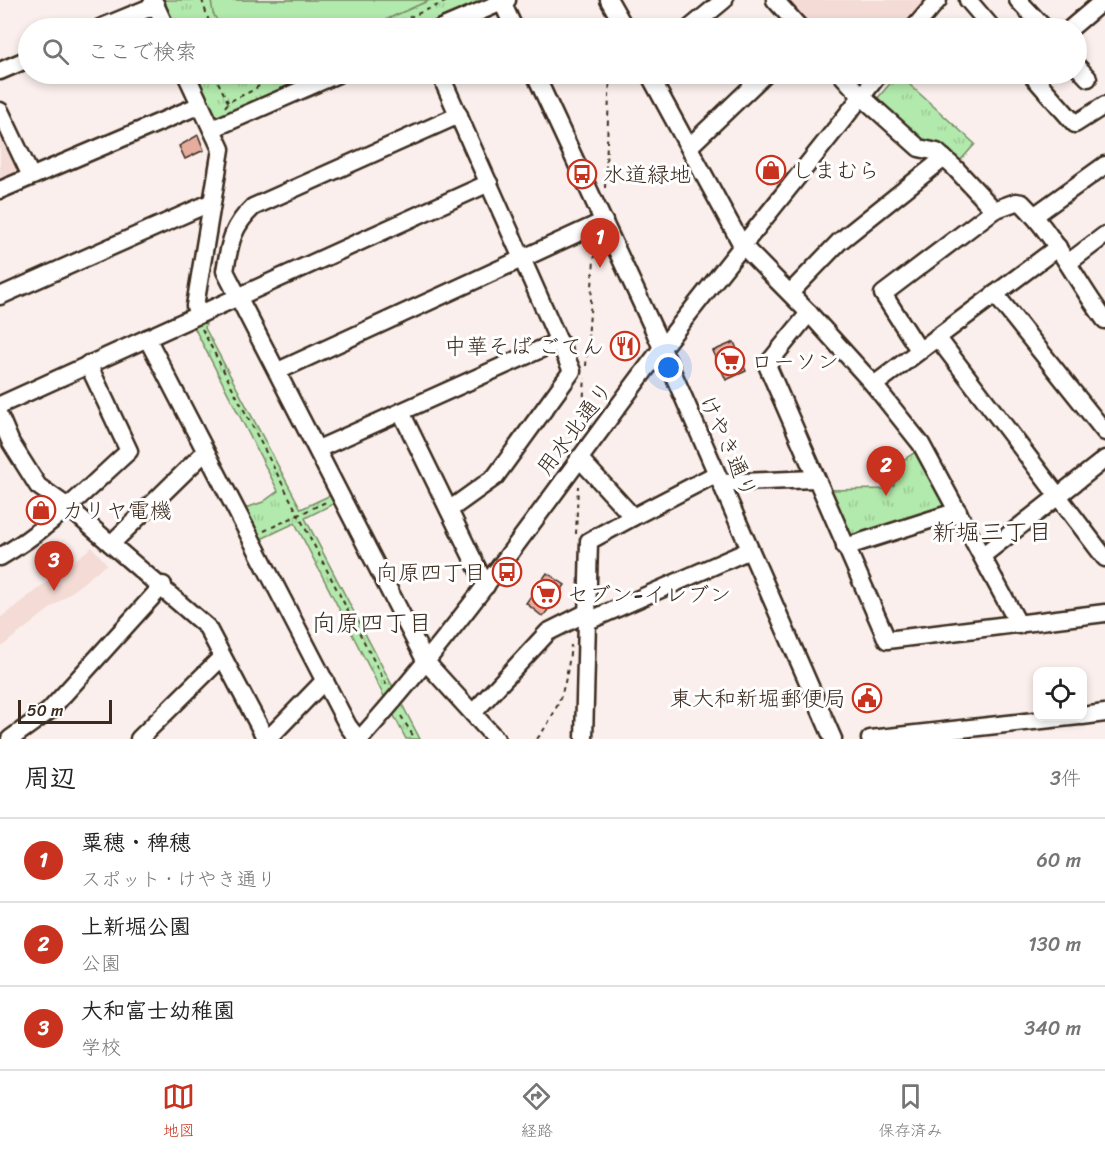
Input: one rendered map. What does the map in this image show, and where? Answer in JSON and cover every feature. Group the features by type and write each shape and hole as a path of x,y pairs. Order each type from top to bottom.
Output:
{"street":[{"path":"609,0 619,18"},
{"path":"702,18 724,0"},
{"path":"775,0 791,18"},
{"path":"923,18 938,0"},
{"path":"968,0 983,18"},
{"path":"1018,0 1035,18"},
{"path":"1083,18 1104,0"},
{"path":"464,18 503,1 510,18"},
{"path":"121,18 155,2 162,18"},
{"path":"0,71 18,63"},
{"path":"191,84 221,149 195,306 198,315"},
{"path":"212,129 315,84"},
{"path":"445,84 572,371 495,477 449,510"},
{"name":"けやき通り","path":"540,84 662,349 833,739"},
{"path":"654,84 742,245 809,313 874,385 921,444 1020,625"},
{"path":"689,147 755,84"},
{"path":"850,84 919,148 937,152 944,158 994,210"},
{"name":"用水北通り","path":"359,739 394,701 486,586 662,349 871,84"},
{"path":"1040,84 1075,124 1105,105"},
{"path":"0,190 200,105"},
{"path":"0,111 31,176"},
{"path":"459,116 253,207 238,221 231,239 225,270 318,449 423,666 473,713 496,739"},
{"path":"790,293 838,242 944,158"},
{"path":"1034,216 1105,165"},
{"path":"0,405 489,183"},
{"path":"0,296 212,202"},
{"path":"919,350 883,294 994,210 1016,202 1022,203 1034,216 1103,312"},
{"path":"278,371 604,221"},
{"path":"1068,263 1105,235"},
{"path":"874,385 1058,247"},
{"path":"994,294 1105,432"},
{"path":"809,313 767,365 814,479 887,640 1105,613"},
{"path":"936,337 1105,558"},
{"path":"147,338 352,734 359,739"},
{"path":"318,449 559,341"},
{"path":"0,557 20,546 68,507 129,451 88,364"},
{"path":"401,412 486,586"},
{"path":"0,417 6,446 38,486 68,507 163,585 207,627 267,739 325,680"},
{"path":"111,544 205,452"},
{"path":"579,458 633,517"},
{"path":"982,556 1105,459"},
{"path":"584,739 582,618 589,541 633,517 718,479 814,479"},
{"path":"845,547 958,511"},
{"path":"473,713 548,632 750,550"},
{"path":"0,726 10,739 49,711 163,585"},
{"path":"139,739 222,657"},
{"path":"1087,716 1105,714"},
{"path":"870,739 927,736 1042,721"}],"path":[{"path":"202,0 208,18"},
{"path":"408,18 450,0"},
{"path":"219,84 228,102"},
{"path":"605,198 610,84"},
{"path":"579,458 594,260 604,221"},
{"path":"198,315 200,326 299,515 357,633 402,720 415,739"},
{"path":"575,540 578,482"},
{"path":"259,523 265,532 341,495"},
{"path":"537,739 555,712 566,685 582,618"}],"shaded area":[{"path":"789,0 929,0 915,18 804,18"},
{"path":"0,128 20,171 0,179"},
{"path":"92,547 107,564 0,648 0,618"}],"green space":[{"path":"159,0 479,0 478,3 443,18 168,18"},
{"path":"211,0 430,0 390,18 216,18"},
{"path":"200,84 295,84 217,118"},
{"path":"890,84 909,84 975,144 960,161 924,142 877,99"},
{"path":"207,319 205,328 301,509 335,493 339,501 305,518 420,739 406,739 295,523 259,540 243,509 263,502 278,491 193,325"},
{"path":"917,451 946,501 943,508 853,538 846,535 826,490 885,489 894,485 895,465"}],"building":[{"path":"198,135 204,150 185,159 179,146"},
{"name":"ローソン","path":"734,342 746,371 726,380 713,351"},
{"name":"セブン-イレブン","path":"547,573 565,585 543,617 526,603"}],"place":[{"name":"しまむら","path":"771,170"},
{"name":"水道緑地","path":"582,174"},
{"name":"粟穂・稗穂","path":"600,268"},
{"name":"中華そば ごてん","path":"625,346"},
{"name":"ローソン","path":"730,361"},
{"name":"上新堀公園","path":"886,496"},
{"name":"カリヤ電機","path":"41,510"},
{"name":"向原四丁目","path":"507,572"},
{"name":"大和富士幼稚園","path":"54,591"},
{"name":"セブン-イレブン","path":"546,594"},
{"name":"東大和新堀郵便局","path":"867,698"}],"district":[{"name":"新堀三丁目","path":"992,532"},
{"name":"向原四丁目","path":"372,623"}]}
